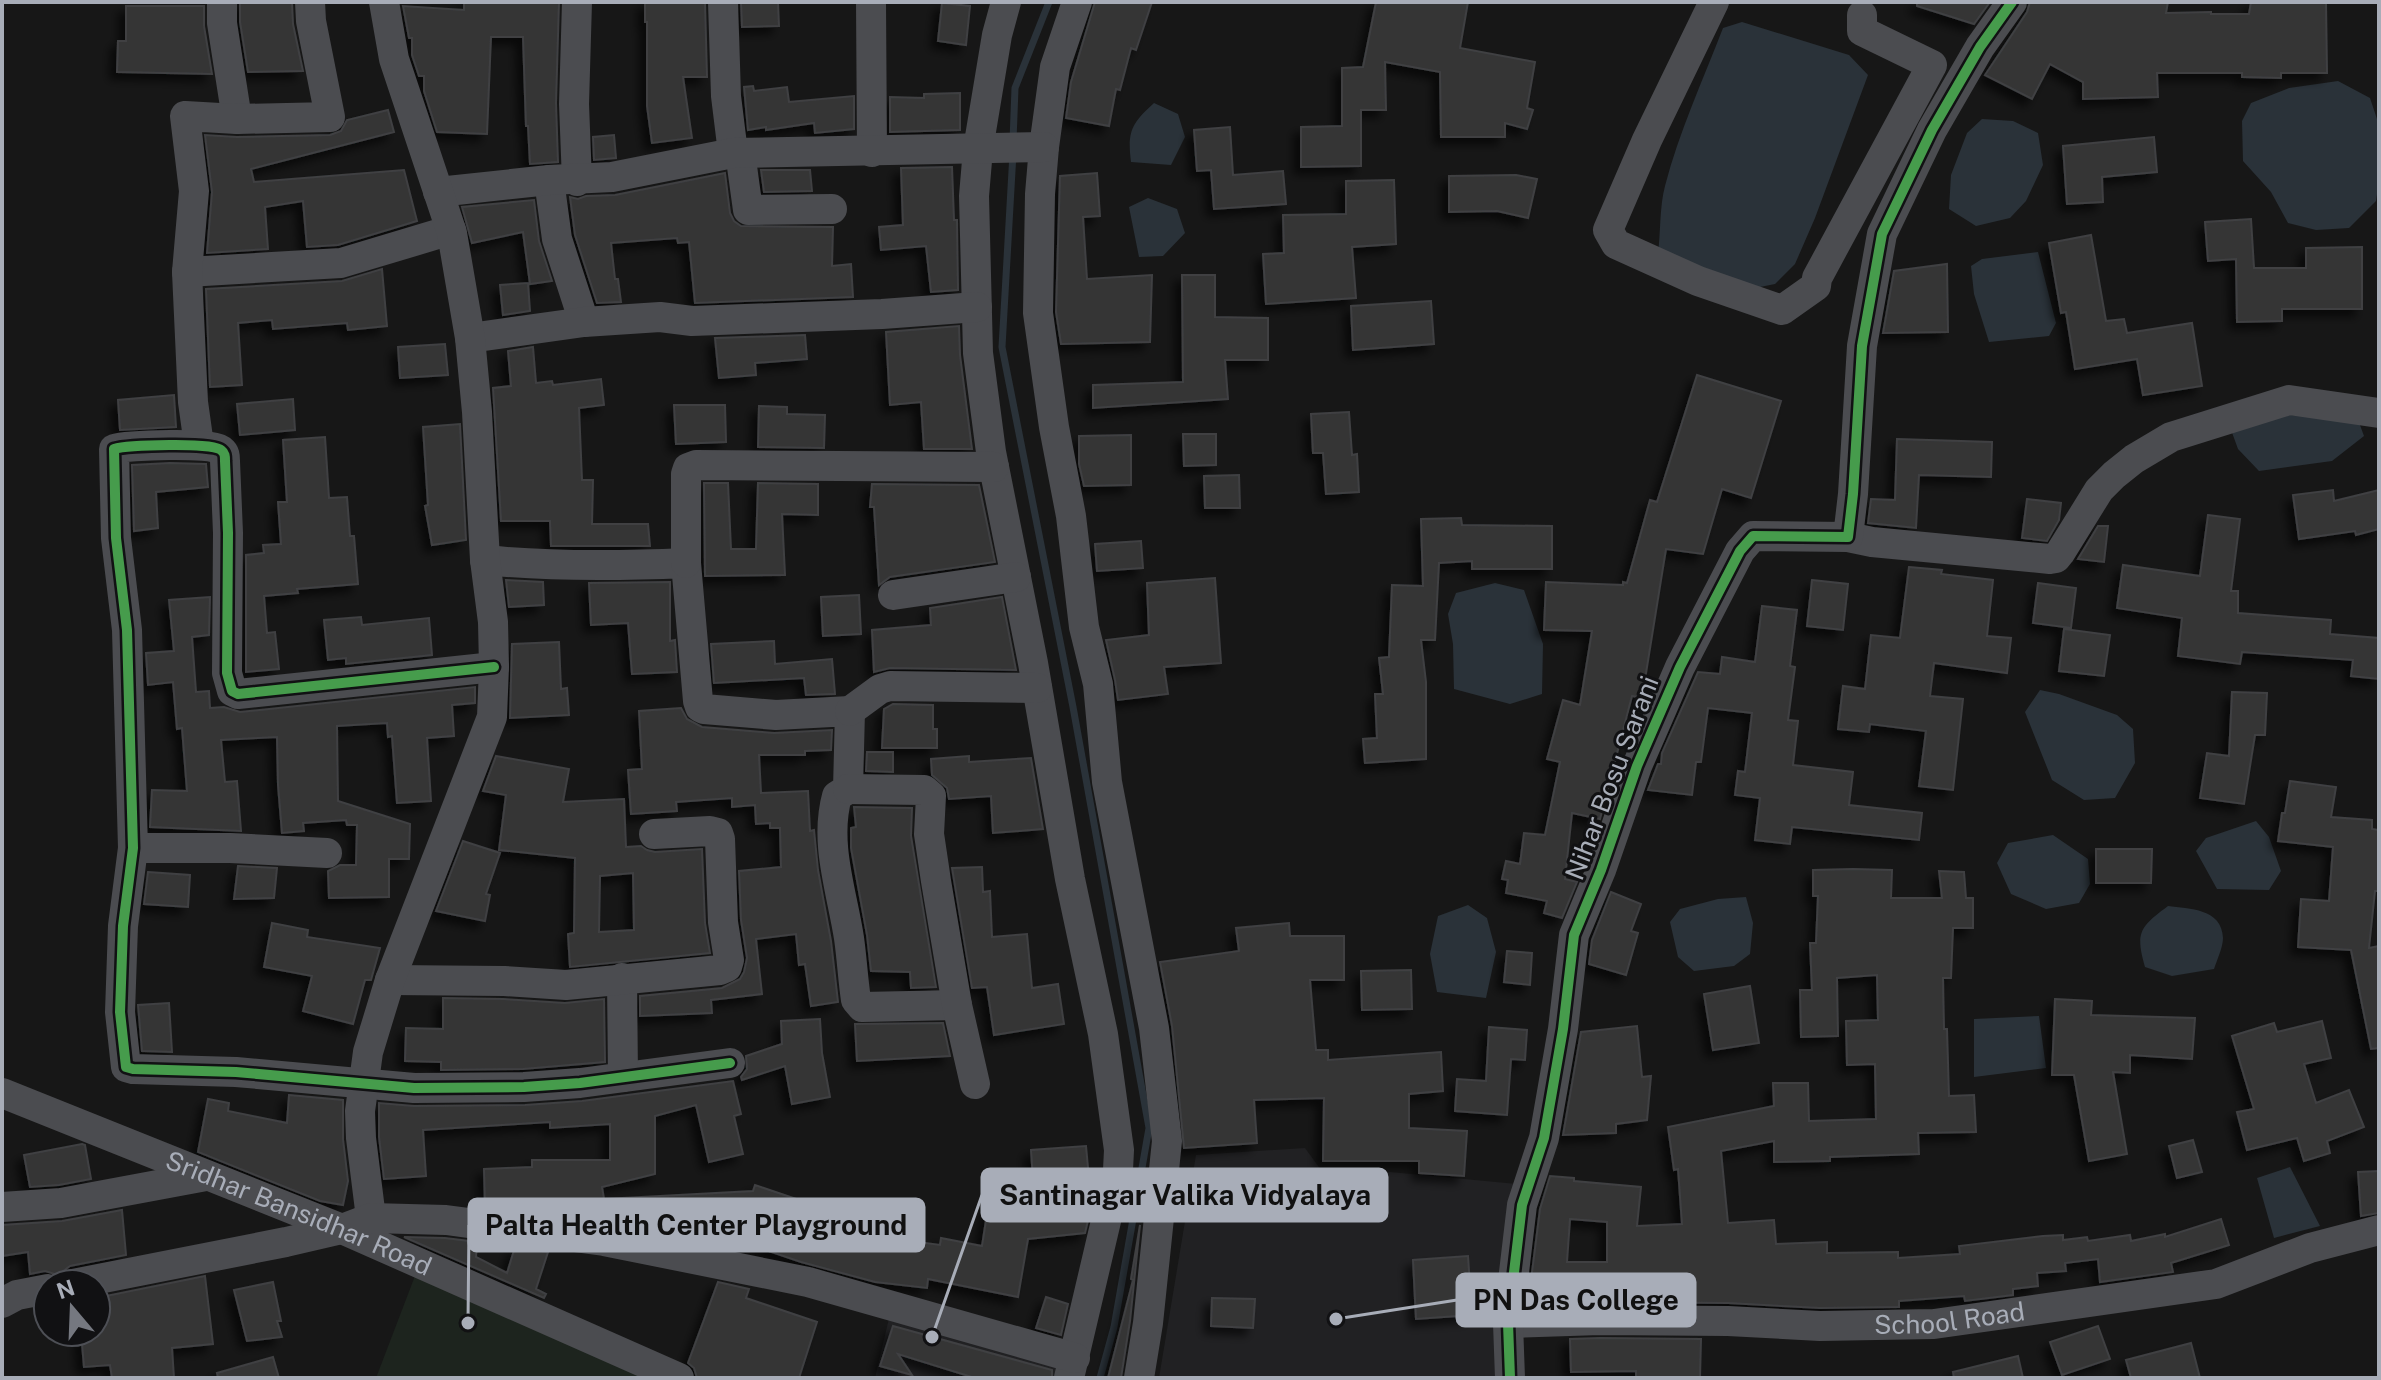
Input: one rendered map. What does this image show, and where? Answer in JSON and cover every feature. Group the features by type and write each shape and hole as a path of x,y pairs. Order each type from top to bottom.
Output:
{"street":[{"path":"222,2 222,23 237,119"},
{"path":"199,445 193,402 187,272 194,191 185,116 237,119 330,117 310,2"},
{"path":"371,1218 361,1138 362,1084 368,1052 390,980 492,717 494,667 470,338 451,230 394,59 384,2"},
{"path":"577,2 574,104 557,239 584,322"},
{"path":"723,2 726,96 748,210 832,209"},
{"path":"871,2 872,152"},
{"path":"1006,2 997,35 1009,148 1040,194 1038,313 1054,427 1071,516 1084,627 1098,684 1107,782 1154,1028 1166,1118 1167,1141 1148,1323 1139,1378"},
{"path":"112,1276 286,1242 342,1229 371,1218 446,1220 573,1237 764,1271 808,1282 1072,1368 1118,1170 1119,1150 1103,1034 1070,879 994,467 978,353 974,196 1009,148 1055,67 1077,2"},
{"path":"1714,2 1647,140 1608,230 1616,244 1698,281 1782,310 1816,286 1817,278 1932,65 1862,31 1862,15"},
{"path":"2012,2 1980,47 1932,130 1882,234 1862,346 1848,537 1872,542 2056,558 2099,490 2134,459 2171,437 2289,400 2379,413"},
{"path":"438,192 612,177 736,152 1009,148"},
{"path":"187,272 341,263 451,230"},
{"path":"470,338 584,322 660,317 692,321 977,307"},
{"path":"494,667 246,694 232,691 227,673 225,455 217,447 199,445 114,449 116,538 127,630 133,848 123,926 120,1012 126,1067 236,1072 414,1088 524,1087 730,1063"},
{"path":"994,467 696,465 688,468 686,563 700,707 776,715 850,711 880,689 890,686 1037,688"},
{"name":"Nihar Bosu Sarani","path":"1510,1378 1508,1323 1522,1205 1544,1138 1563,1029 1574,935 1601,870 1637,766 1716,594 1740,551 1753,536 1848,537"},
{"path":"485,560 590,567 686,563"},
{"path":"893,595 1016,577"},
{"path":"848,789 850,711"},
{"path":"957,1005 862,1007 856,1000 849,936 836,879 834,851 833,810 837,796 848,789 924,790 931,796 929,834 957,1005 975,1084"},
{"path":"390,980 566,985 727,967 729,960 723,922 718,833 654,834"},
{"path":"133,848 230,848 327,853"},
{"path":"622,978 623,1077"},
{"name":"Sridhar Bansidhar Road","path":"2,1093 342,1229 679,1378"},
{"path":"2,1207 61,1203 206,1176"},
{"name":"School Road","path":"1508,1323 1616,1320 1820,1326 1934,1324 2216,1284 2310,1248 2379,1230"},
{"path":"2,1303 32,1292"}],"shaded area":[{"path":"1742,22 1849,55 1868,75 1795,264 1775,284 1745,290 1657,261 1663,195 1677,146 1723,28"},
{"path":"2338,81 2370,98 2379,125 2379,181 2376,201 2349,228 2316,230 2288,223 2271,192 2243,161 2242,121 2251,103 2289,88"},
{"path":"1154,103 1178,114 1185,137 1171,165 1131,162 1133,128"},
{"path":"1982,119 2013,121 2038,133 2043,165 2026,201 2010,218 1976,226 1949,209 1951,175 1967,133"},
{"path":"1148,198 1177,209 1185,233 1163,256 1139,257 1129,207"},
{"path":"2038,252 2056,323 2049,336 1989,342 1974,294 1971,266 1982,259"},
{"path":"2250,414 2357,417 2364,436 2332,461 2259,471 2238,449 2230,427"},
{"path":"1495,583 1524,590 1543,644 1542,694 1510,704 1454,689 1453,644 1448,614 1456,593"},
{"path":"2040,690 2117,715 2133,729 2135,763 2115,798 2084,800 2052,780 2025,712"},
{"path":"2256,821 2269,837 2281,871 2269,890 2217,889 2196,851 2206,838"},
{"path":"2053,835 2088,859 2090,884 2079,903 2046,909 2011,894 1997,863 2008,843"},
{"path":"1746,897 1753,923 1750,954 1734,966 1694,971 1678,957 1670,922 1680,909 1718,899"},
{"path":"1468,905 1487,918 1496,952 1486,998 1437,992 1430,954 1438,916"},
{"path":"2168,906 2203,912 2217,921 2223,938 2214,969 2172,976 2145,967 2140,946 2142,931 2151,919"},
{"path":"2039,1016 2046,1068 1974,1077 1974,1019"},
{"path":"1305,1148 1332,1185 1390,1172 1517,1184 1505,1378 1159,1378 1196,1155"},
{"path":"2290,1167 2320,1226 2274,1238 2257,1178"},
{"path":"418,1268 662,1378 376,1378"},
{"path":"890,1314 1068,1361 1063,1378 875,1378"}],"building":[{"path":"240,2 292,2 293,24 303,71 248,72"},
{"path":"464,2 559,2 558,162 530,164 523,37 491,37 487,134 437,132 424,91 424,76 419,76 412,55 412,38 409,38 403,6 464,10"},
{"path":"645,2 705,2 707,77 683,77 692,138 652,143 647,106"},
{"path":"741,2 778,2 779,26 742,27"},
{"path":"1095,2 1152,2 1136,50 1131,48 1120,90 1116,89 1109,126 1066,118 1071,82"},
{"path":"1376,2 1468,2 1460,48 1535,62 1527,108 1533,110 1527,129 1505,123 1505,137 1441,137 1440,72 1385,62 1386,110 1361,110 1361,166 1301,167 1301,127 1342,126 1342,68 1363,67"},
{"path":"1917,2 1990,2 1974,24 1917,6"},
{"path":"2030,2 2168,2 2166,13 2249,14 2251,2 2326,2 2327,73 2281,73 2281,78 2242,77 2242,73 2157,73 2158,97 2083,99 2083,82 2050,64 2032,99 1985,75 2027,12"},
{"path":"942,3 970,6 966,45 938,41"},
{"path":"126,6 204,6 212,74 117,72 118,41 126,41"},
{"path":"753,86 754,91 787,87 789,102 854,96 854,129 815,133 814,123 748,130 744,87"},
{"path":"960,93 960,130 890,132 890,97 924,98 924,94"},
{"path":"388,110 394,132 251,169 254,182 404,170 417,221 338,245 307,247 303,201 265,207 268,249 207,253 212,192 205,135 330,135 341,131 347,120"},
{"path":"1230,127 1233,175 1283,171 1286,204 1214,209 1211,170 1197,171 1194,130"},
{"path":"614,135 616,158 594,160 593,137"},
{"path":"2154,137 2157,172 2102,177 2103,202 2067,204 2063,146"},
{"path":"952,167 954,220 957,220 958,290 931,292 926,246 881,250 879,227 903,225 901,168"},
{"path":"761,170 810,170 812,191 764,192"},
{"path":"725,173 730,213 741,226 833,227 832,266 851,264 853,297 695,303 689,242 678,243 677,238 611,243 621,302 597,303 575,235 570,197 615,195"},
{"path":"1097,173 1100,216 1083,217 1087,279 1152,275 1150,342 1061,344 1056,312 1060,176"},
{"path":"1516,175 1537,179 1528,218 1497,211 1449,212 1449,176"},
{"path":"1394,180 1396,244 1352,247 1356,298 1266,304 1263,254 1284,253 1283,215 1346,214 1346,181"},
{"path":"534,200 539,241 552,281 530,284 523,232 472,243 462,207"},
{"path":"2251,219 2254,268 2306,268 2306,248 2362,247 2362,309 2282,309 2282,321 2237,322 2236,259 2208,261 2205,222"},
{"path":"2091,235 2106,321 2124,319 2127,333 2192,323 2202,386 2143,395 2137,359 2075,369 2066,312 2061,313 2049,243"},
{"path":"1947,264 1948,332 1883,333 1894,271"},
{"path":"382,269 387,326 348,330 347,323 273,329 272,320 238,323 242,385 210,387 206,289 342,281"},
{"path":"1182,275 1215,275 1215,317 1268,318 1268,360 1225,360 1228,399 1093,408 1093,385 1183,382"},
{"path":"528,283 530,311 503,315 500,285"},
{"path":"1431,301 1434,344 1353,350 1351,306"},
{"path":"959,326 972,449 924,449 921,402 890,405 886,332"},
{"path":"805,335 807,359 755,363 756,375 719,378 715,338"},
{"path":"445,344 448,375 400,378 398,347"},
{"path":"533,347 536,383 552,381 553,385 601,379 604,405 579,408 582,480 593,480 592,524 648,524 650,546 551,546 550,521 501,521 493,388 511,386 508,351"},
{"path":"1697,375 1781,401 1751,498 1722,489 1703,554 1666,549 1642,698 1632,696 1600,819 1572,813 1565,879 1577,882 1562,918 1544,913 1547,901 1506,893 1508,880 1502,879 1506,861 1520,864 1524,833 1545,835 1560,762 1547,759 1563,700 1580,705 1592,631 1544,630 1546,582 1627,583 1650,500 1657,502"},
{"path":"174,395 176,427 120,430 118,400"},
{"path":"293,399 295,430 240,435 237,404"},
{"path":"674,405 725,405 726,442 676,444"},
{"path":"759,406 787,407 787,414 825,415 824,448 758,447"},
{"path":"1349,412 1352,455 1357,454 1359,492 1326,494 1323,453 1313,453 1311,414"},
{"path":"460,424 466,540 432,545 425,506 428,505 423,427"},
{"path":"1183,434 1216,434 1216,465 1184,466"},
{"path":"1131,435 1131,485 1084,486 1079,464 1079,436"},
{"path":"325,437 329,498 347,497 358,584 297,589 298,593 264,596 267,633 275,632 279,669 246,672 246,555 264,553 263,545 281,544 278,502 287,502 283,440"},
{"path":"1897,439 1992,442 1991,477 1919,475 1916,528 1868,523 1871,499 1895,500"},
{"path":"206,464 208,487 156,492 158,528 134,531 132,465"},
{"path":"1239,475 1240,508 1205,508 1204,476"},
{"path":"704,483 728,483 731,549 756,549 758,483 818,484 818,515 782,514 785,575 705,576"},
{"path":"872,484 979,485 995,562 890,577 879,585 874,507 870,507"},
{"path":"2333,490 2334,501 2379,490 2379,529 2356,535 2355,531 2299,539 2293,495"},
{"path":"2027,499 2061,503 2059,520 2047,541 2022,538"},
{"path":"2208,515 2240,519 2231,591 2238,591 2238,613 2331,620 2330,634 2379,638 2379,679 2351,676 2353,660 2242,652 2240,664 2178,656 2182,618 2117,608 2123,565 2200,576"},
{"path":"1461,518 1462,525 1552,526 1552,569 1472,569 1472,561 1439,563 1435,640 1421,640 1426,682 1426,759 1365,763 1363,739 1377,738 1375,694 1383,694 1379,658 1389,657 1392,585 1423,586 1421,519"},
{"path":"2098,526 2108,526 2104,562 2078,559"},
{"path":"1141,541 1143,568 1097,571 1095,544"},
{"path":"1909,567 1993,580 1987,636 2011,638 2007,673 1934,663 1930,696 1963,699 1953,790 1919,786 1926,731 1870,724 1869,732 1838,729 1843,686 1865,689 1871,635 1900,638"},
{"path":"1215,578 1221,663 1164,667 1168,694 1118,700 1106,640 1149,635 1147,583"},
{"path":"506,580 543,582 544,605 509,607"},
{"path":"1812,580 1848,584 1843,630 1807,626"},
{"path":"670,582 670,641 675,640 677,672 632,674 628,623 591,625 589,583"},
{"path":"2038,583 2076,588 2071,628 2033,623"},
{"path":"859,595 861,634 823,636 821,597"},
{"path":"210,597 209,635 192,637 196,692 209,691 210,708 224,707 240,712 475,687 475,703 452,705 454,736 427,738 431,801 397,803 392,736 388,737 387,723 337,726 338,801 410,824 409,859 389,859 389,897 329,898 328,871 340,865 356,865 357,825 347,825 346,820 303,823 304,831 282,833 277,737 221,740 225,782 237,781 241,831 150,827 152,790 187,791 182,728 177,729 173,682 148,685 146,653 174,651 169,600"},
{"path":"1002,597 1016,670 890,668 874,672 872,630 931,625 930,608"},
{"path":"1762,606 1797,610 1790,666 1795,667 1788,720 1798,721 1793,765 1853,772 1849,805 1922,813 1919,840 1792,827 1790,844 1755,840 1760,798 1735,795 1738,771 1745,772 1752,713 1708,708 1701,762 1696,762 1692,795 1648,790 1698,672 1720,674 1722,657 1755,662"},
{"path":"361,617 362,625 429,618 432,655 346,664 346,658 328,660 324,620"},
{"path":"2064,629 2110,635 2104,676 2059,671"},
{"path":"774,641 775,664 832,659 835,694 806,695 804,678 714,683 711,644"},
{"path":"559,642 561,689 567,688 569,715 510,718 512,644"},
{"path":"2232,692 2267,693 2265,735 2255,735 2244,804 2200,798 2207,753 2229,756"},
{"path":"893,704 933,705 937,748 882,748 884,709"},
{"path":"681,708 687,719 702,727 774,733 832,730 831,750 805,751 805,755 759,755 761,793 808,791 810,831 814,830 838,1002 811,1006 805,964 799,965 796,934 756,939 762,994 711,1000 712,1013 640,1016 640,996 722,988 740,979 747,958 741,920 739,871 781,867 780,828 770,828 770,823 756,824 755,805 732,807 732,798 676,802 677,811 631,814 628,770 642,769 639,711"},
{"path":"867,752 893,752 893,772 866,771"},
{"path":"496,756 569,769 563,802 624,799 626,847 641,846 655,852 702,849 705,923 710,953 570,967 568,934 574,933 575,858 499,850 506,795 483,791","holes":["633,873 634,930 599,932 600,876"]},
{"path":"969,756 969,762 1031,758 1043,829 993,833 991,796 949,799 947,788 932,775 931,759"},
{"path":"2290,781 2336,787 2331,817 2372,820 2372,829 2379,830 2379,891 2375,891 2369,948 2379,946 2379,1048 2371,1049 2351,950 2298,947 2301,899 2329,901 2333,847 2278,841"},
{"path":"854,807 912,808 911,836 936,987 911,988 910,972 871,971 851,848 851,828 856,827"},
{"path":"463,841 500,853 486,894 490,895 485,921 436,911"},
{"path":"2096,849 2152,849 2151,883 2096,883"},
{"path":"238,866 277,868 274,898 234,899"},
{"path":"982,867 983,892 990,891 992,937 1027,934 1032,988 1058,984 1064,1024 994,1035 987,987 972,988 952,868"},
{"path":"1813,870 1892,870 1891,898 1942,898 1939,871 1964,872 1966,898 1973,898 1973,928 1953,928 1951,978 1943,978 1944,1029 1947,1029 1949,1096 1974,1095 1976,1132 1918,1133 1919,1154 1830,1157 1830,1161 1774,1162 1774,1141 1721,1151 1728,1223 1774,1220 1776,1244 1827,1242 1827,1253 1898,1252 1898,1258 1960,1254 1959,1246 2043,1236 2063,1235 2063,1240 2087,1237 2088,1241 2130,1235 2131,1241 2165,1234 2165,1237 2221,1219 2229,1245 2171,1263 2173,1272 2100,1282 2098,1259 2065,1263 2066,1271 2037,1273 2038,1286 2013,1289 2013,1295 1965,1301 1964,1296 1899,1301 1899,1307 1820,1308 1728,1303 1528,1304 1540,1209 1550,1176 1641,1187 1637,1226 1682,1224 1678,1169 1674,1170 1668,1127 1774,1106 1773,1083 1808,1083 1809,1121 1876,1119 1875,1064 1847,1065 1846,1021 1878,1020 1877,975 1837,978 1838,1036 1801,1037 1800,990 1812,990 1810,943 1816,943 1818,896 1813,896","holes":["1570,1219 1607,1222 1607,1262 1567,1262"]},
{"path":"148,872 190,875 188,907 144,904"},
{"path":"1611,892 1641,904 1631,931 1638,933 1626,975 1589,964 1592,940"},
{"path":"272,923 308,930 307,937 380,948 371,980 365,980 353,1024 303,1011 312,976 264,967"},
{"path":"1289,923 1290,936 1344,936 1344,980 1310,980 1316,1050 1328,1050 1328,1060 1441,1052 1443,1091 1409,1094 1409,1128 1467,1131 1464,1176 1419,1173 1419,1161 1323,1161 1324,1098 1254,1100 1257,1143 1184,1148 1172,1026 1160,962 1239,951 1236,928"},
{"path":"1507,951 1532,953 1530,985 1504,982"},
{"path":"1411,970 1412,1009 1362,1010 1361,971"},
{"path":"1750,986 1759,1043 1713,1050 1704,994"},
{"path":"443,998 565,1003 604,999 605,1062 523,1069 441,1070 441,1062 405,1061 406,1028 443,1029"},
{"path":"2055,999 2092,1001 2091,1015 2195,1018 2192,1059 2130,1055 2130,1073 2113,1072 2127,1154 2089,1161 2074,1075 2052,1075"},
{"path":"169,1003 172,1052 142,1051 138,1005"},
{"path":"820,1019 830,1097 792,1104 785,1066 742,1080 747,1069 746,1056 782,1044 781,1021"},
{"path":"2322,1021 2331,1058 2304,1064 2316,1103 2349,1090 2364,1127 2327,1141 2330,1153 2304,1161 2297,1138 2247,1150 2237,1112 2254,1109 2232,1036 2274,1023 2277,1032"},
{"path":"943,1023 950,1056 857,1061 855,1024"},
{"path":"1637,1026 1642,1077 1651,1076 1647,1120 1616,1124 1616,1133 1563,1135 1581,1032"},
{"path":"1489,1027 1527,1030 1525,1060 1511,1059 1507,1115 1455,1111 1457,1079 1486,1081"},
{"path":"733,1081 741,1114 734,1116 743,1154 709,1162 696,1105 655,1116 655,1174 602,1187 604,1199 753,1191 755,1185 891,1226 888,1238 940,1245 941,1238 982,1246 989,1201 1035,1209 1031,1150 1086,1146 1093,1200 1085,1233 1028,1239 1018,1297 928,1279 927,1288 875,1282 736,1240 741,1226 670,1230 670,1236 606,1223 485,1207 484,1169 532,1167 532,1160 610,1160 610,1124 550,1128 550,1122 423,1130 426,1176 384,1179 379,1103 414,1106 525,1105 582,1101"},
{"path":"289,1095 343,1100 343,1139 348,1181 343,1205 320,1201 198,1152 208,1099 229,1103 228,1111 287,1123"},
{"path":"2193,1140 2202,1172 2177,1178 2169,1146"},
{"path":"85,1145 91,1179 30,1187 24,1155"},
{"path":"2379,1171 2379,1213 2361,1216 2358,1172"},
{"path":"122,1210 126,1255 67,1268 32,1268 30,1274 28,1252 2,1256 2,1225 62,1221"},
{"path":"1140,1225 1121,1378 1108,1378 1133,1280"},
{"path":"404,1237 477,1242 476,1257 507,1273 515,1247 548,1252 536,1289 546,1294 544,1298"},
{"path":"1468,1256 1472,1315 1416,1319 1413,1260"},
{"path":"205,1276 213,1344 172,1348 174,1378 112,1378 110,1365 84,1367 82,1348 112,1348 112,1295"},
{"path":"273,1282 282,1337 247,1341 234,1290"},
{"path":"718,1282 749,1289 746,1298 817,1322 799,1378 697,1378 694,1368 688,1363"},
{"path":"1046,1297 1068,1304 1061,1335 1036,1328"},
{"path":"1212,1298 1255,1299 1253,1328 1211,1326"},
{"path":"893,1326 1052,1370 1052,1378 975,1378 898,1354 912,1375 880,1366"},
{"path":"2098,1326 2110,1359 2062,1375 2050,1342"},
{"path":"1570,1339 1701,1339 1700,1378 1636,1378 1636,1371 1571,1372"},
{"path":"2191,1343 2200,1378 2131,1378 2126,1360"},
{"path":"2018,1356 2023,1378 1954,1378 1953,1372"},
{"path":"273,1357 279,1378 218,1378 217,1373"}],"waterway":[{"path":"1013,141 1015,88 1049,2"},
{"path":"1013,153 1002,347 1073,707 1149,1128 1114,1327 1100,1378"}],"cycle path":[{"path":"1510,1378 1508,1323 1522,1205 1544,1138 1563,1029 1574,935 1601,870 1637,766 1680,667 1740,551 1753,536 1848,537 1862,346 1882,234 1932,130 1980,47 2012,2"},
{"path":"494,667 238,694 232,691 227,673 228,533 224,453 215,447 187,445 114,449 116,538 127,630 133,848 123,926 120,1012 126,1067 236,1072 414,1088 580,1083 730,1063"}],"place":[{"name":"PN Das College","path":"1336,1319"},
{"name":"Palta Health Center Playground","path":"468,1323"},
{"name":"Santinagar Valika Vidyalaya","path":"932,1337"}]}
